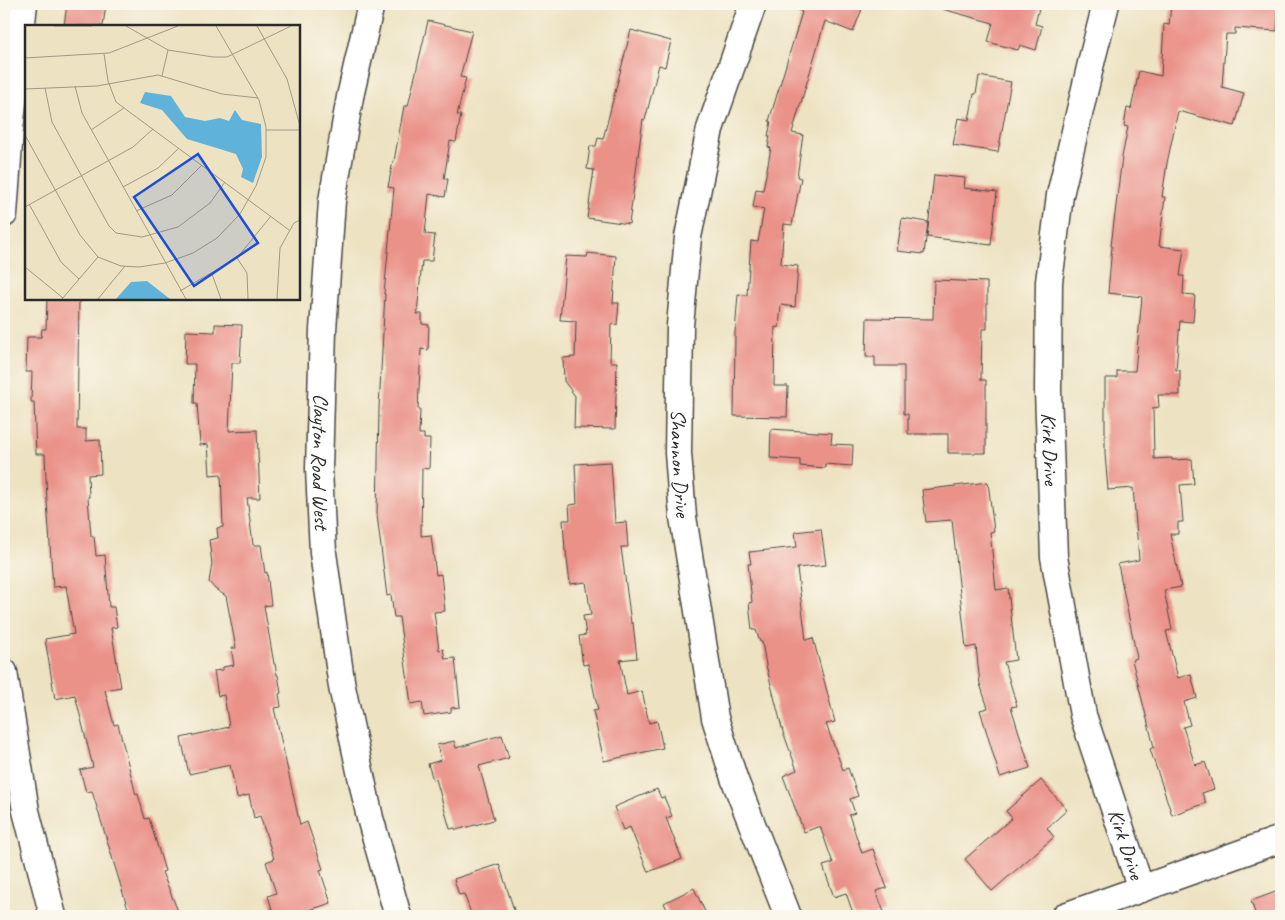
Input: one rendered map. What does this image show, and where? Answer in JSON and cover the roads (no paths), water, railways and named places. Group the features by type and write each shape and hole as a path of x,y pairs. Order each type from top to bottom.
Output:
{"street":[{"path":"4,214 10,130 24,4"},
{"name":"Clayton Road West","path":"371,4 350,97 332,201 323,330 319,469 322,554 342,687 370,818 398,916"},
{"name":"Shannon Drive","path":"753,4 710,129 688,237 680,326 678,453 682,517 716,718 734,778 788,916"},
{"name":"Kirk Drive","path":"1106,4 1060,195 1049,282 1048,391 1050,459 1054,557 1083,715 1141,889"},
{"path":"4,672 26,811 53,916"},
{"path":"1065,916 1281,839"}]}
